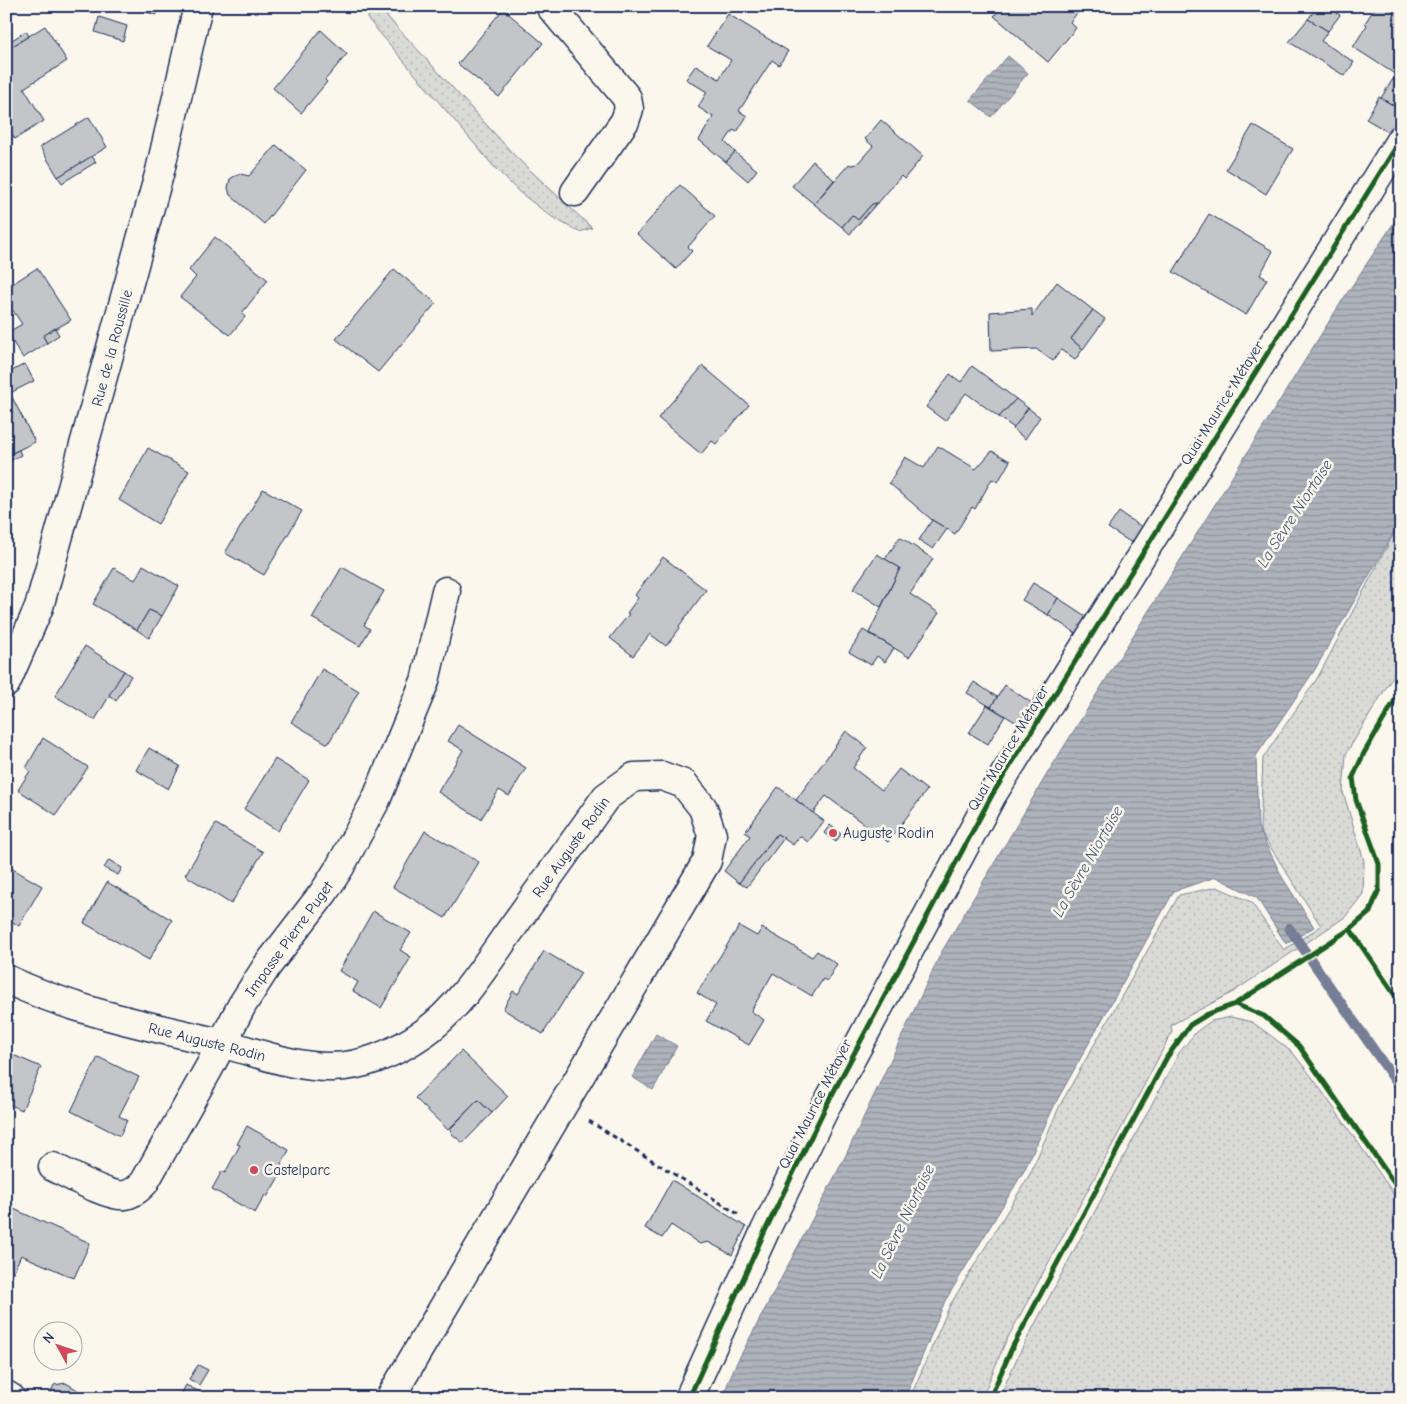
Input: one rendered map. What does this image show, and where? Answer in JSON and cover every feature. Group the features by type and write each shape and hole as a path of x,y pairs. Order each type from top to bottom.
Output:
{"street":[{"name":"Rue de la Roussille","path":"6,683 39,607 160,171 198,6"},
{"path":"550,6 627,98 629,109 625,121 575,192"},
{"name":"Quai Maurice Métayer","path":"689,1398 765,1231 826,1106 992,795 1401,139"},
{"name":"Impasse Pierre Puget","path":"53,1167 110,1194 124,1196 135,1191 144,1183 242,1005 266,966 304,919 340,867 376,800 425,681 446,591"},
{"name":"Rue Auguste Rodin","path":"6,979 70,1006 119,1020 222,1043 284,1062 307,1066 334,1067 363,1062 393,1052 425,1032 451,1008 482,970 606,797 634,777 662,776 684,784 703,808 712,834 707,861 390,1398"},
{"path":"6,1396 11,1398"}],"path":[{"path":"563,1105 765,1231"}],"shaded area":[{"path":"375,10 386,15 516,157 592,228 579,232 552,217 519,192 495,168 367,18"},
{"path":"1401,520 1401,663 1346,754 1343,792 1364,861 1363,894 1345,917 1233,992 1171,1025 1172,1032 1005,1343 982,1398 910,1398 950,1305 1030,1174 1060,1105 1179,895 1217,887 1251,902 1284,950 1321,926 1260,831 1263,758 1318,677"},
{"path":"1401,754 1401,864 1399,862 1396,762"},
{"path":"1231,1017 1252,1022 1293,1053 1401,1204 1401,1398 999,1398 1018,1356 1179,1053 1196,1032 1211,1021"}],"water":[{"path":"1008,56 1028,73 991,117 970,100"},
{"name":"La Sèvre Niortaise","path":"1401,212 1401,520 1314,671 1256,756 1258,827 1282,877 1314,927 1286,944 1257,898 1216,877 1174,891 1056,1102 1025,1169 945,1301 905,1398 722,1398 734,1368 844,1159 941,953 1050,769 1340,304"},
{"path":"656,1034 677,1046 653,1090 632,1077"}],"building":[{"path":"129,6 159,6 156,15"},
{"path":"1003,6 1083,6 1070,22 1076,28 1048,62 994,16"},
{"path":"1318,6 1337,6 1334,11 1340,15 1328,31 1308,19"},
{"path":"1376,6 1389,6 1401,14 1401,78 1353,47"},
{"path":"503,9 543,43 499,97 458,64"},
{"path":"728,14 788,51 779,65 772,60 739,111 747,116 737,132 733,130 725,142 735,152 726,162 699,140 713,117 698,107 707,92 686,79 696,65 719,79 731,60 707,46"},
{"path":"99,17 127,26 123,41 95,32"},
{"path":"1308,19 1328,31 1321,41 1354,62 1345,76 1289,42"},
{"path":"45,26 67,61 24,88 44,121 15,139 6,124 6,50"},
{"path":"321,30 347,54 301,113 273,88"},
{"path":"26,31 29,36 6,50 6,44"},
{"path":"1393,79 1401,85 1401,110 1381,98"},
{"path":"1379,97 1401,110 1401,117 1390,133 1366,119"},
{"path":"89,117 107,147 58,177 40,147"},
{"path":"881,120 923,156 904,179 901,176 878,203 872,204 858,220 852,215 842,227 814,204 849,164 857,164 873,146 865,139"},
{"path":"1253,125 1293,149 1266,194 1226,169"},
{"path":"276,145 306,170 264,224 230,195 228,188 230,179 240,174 249,176"},
{"path":"735,152 757,170 748,181 726,162"},
{"path":"92,156 96,162 62,183 58,177"},
{"path":"813,161 834,180 814,204 792,186"},
{"path":"680,185 715,216 688,247 692,251 676,269 637,234"},
{"path":"877,203 850,234 842,227 852,215 858,220 872,204"},
{"path":"1209,214 1273,251 1260,275 1267,279 1246,315 1173,272"},
{"path":"215,237 268,280 242,313 245,317 230,335 180,297 196,277 189,270"},
{"path":"37,268 71,320 43,336 47,343 23,358 7,333 22,324 6,300 6,288"},
{"path":"394,269 436,303 378,372 336,339"},
{"path":"1057,282 1093,310 1071,339 1083,349 1075,360 1061,350 1053,361 1036,349 991,351 990,312 1032,309 1032,316"},
{"path":"1093,310 1105,319 1083,349 1071,339"},
{"path":"55,328 59,335 47,343 43,336"},
{"path":"25,364 34,381 10,393 6,385 6,374"},
{"path":"703,366 749,405 716,444 712,441 701,454 658,418"},
{"path":"972,366 1016,399 999,417 966,393 945,421 926,407 950,374 961,382"},
{"path":"11,395 35,442 6,456 6,397"},
{"path":"1016,399 1028,408 1014,428 999,417"},
{"path":"1028,408 1040,417 1025,439 1013,429"},
{"path":"938,446 976,469 992,451 1010,461 998,482 992,479 975,509 972,507 955,534 932,520 889,483 905,457 924,468"},
{"path":"148,448 189,471 158,524 119,500"},
{"path":"19,450 21,455 6,463 6,456"},
{"path":"263,489 302,511 264,575 225,553"},
{"path":"1119,512 1142,527 1132,543 1108,528"},
{"path":"932,520 947,529 933,549 919,540"},
{"path":"900,537 933,559 910,594 939,613 909,657 869,633 900,568 885,559"},
{"path":"877,554 900,568 881,607 853,589"},
{"path":"663,557 706,590 666,646 650,634 633,656 610,638 629,614 627,613 638,598 635,595"},
{"path":"143,565 179,586 162,616 149,610 137,630 93,604 114,568 135,580"},
{"path":"342,567 384,591 364,625 370,629 360,646 312,618"},
{"path":"1033,583 1058,598 1048,615 1022,600"},
{"path":"1058,598 1087,617 1077,634 1048,615"},
{"path":"149,610 162,616 149,638 137,630"},
{"path":"863,630 894,648 885,662 877,656 871,665 849,652"},
{"path":"85,646 124,671 95,720 55,696"},
{"path":"322,669 359,691 328,744 291,722"},
{"path":"124,671 131,676 116,701 109,695"},
{"path":"974,682 997,697 991,707 967,693"},
{"path":"1005,685 1033,704 1020,725 991,707"},
{"path":"987,705 1005,716 988,744 969,733"},
{"path":"458,725 526,768 509,796 499,790 481,819 438,792 463,750 448,741"},
{"path":"846,731 867,747 853,768 882,790 899,769 927,790 888,842 826,796 813,813 796,800"},
{"path":"43,738 88,767 56,815 18,790 30,771 26,768"},
{"path":"149,748 180,766 168,789 136,770"},
{"path":"275,759 309,780 278,831 244,809"},
{"path":"778,787 824,821 808,842 800,836 793,845 777,834 739,883 724,871 750,836 745,832"},
{"path":"216,824 263,852 231,904 185,875"},
{"name":"Auguste Rodin","path":"830,825 841,834 836,842 824,833"},
{"path":"425,831 479,862 445,918 393,887"},
{"path":"777,834 784,838 747,887 739,883"},
{"path":"109,860 122,868 118,875 104,868"},
{"path":"6,865 42,886 19,926 6,918"},
{"path":"107,882 172,920 149,960 84,923"},
{"path":"373,911 411,933 400,950 411,957 381,1008 353,991 358,982 339,971"},
{"path":"739,926 757,936 762,928 812,957 817,951 837,964 827,981 823,979 812,996 773,973 751,1011 764,1020 749,1045 706,1021 716,1005 697,993"},
{"path":"544,951 581,973 543,1034 503,1009 513,991 518,994"},
{"path":"461,1051 508,1096 492,1113 478,1100 448,1130 415,1098"},
{"path":"6,1052 41,1067 22,1110 6,1103"},
{"path":"98,1057 139,1077 119,1116 127,1120 120,1136 71,1111"},
{"path":"478,1100 492,1113 463,1143 452,1134 450,1129"},
{"name":"Castelparc","path":"247,1126 289,1150 280,1168 283,1170 255,1213 212,1189 222,1171 225,1173 240,1145 237,1144"},
{"path":"672,1180 746,1227 732,1255 708,1242 700,1244 671,1225 662,1238 645,1228"},
{"path":"7,1206 90,1243 74,1278 21,1255 6,1288"},
{"path":"198,1365 208,1370 199,1385 189,1379"},
{"path":"66,1383 91,1398 48,1398 54,1385"},
{"path":"186,1385 210,1397 179,1398"}],"waterway":[{"path":"1289,928 1401,1089"}],"cycle path":[{"path":"689,1398 765,1231 826,1106 992,795 1401,139"},
{"path":"990,1398 1012,1348 1167,1057 1190,1025 1208,1014 1235,1004 1350,929 1370,912 1379,889 1379,864 1356,800 1353,777 1364,753 1401,690"},
{"path":"1350,929 1401,1004"},
{"path":"1235,1004 1264,1016 1299,1046 1401,1193"}],"place":[{"name":"Auguste Rodin","path":"833,833"},
{"name":"Castelparc","path":"254,1170"}]}
